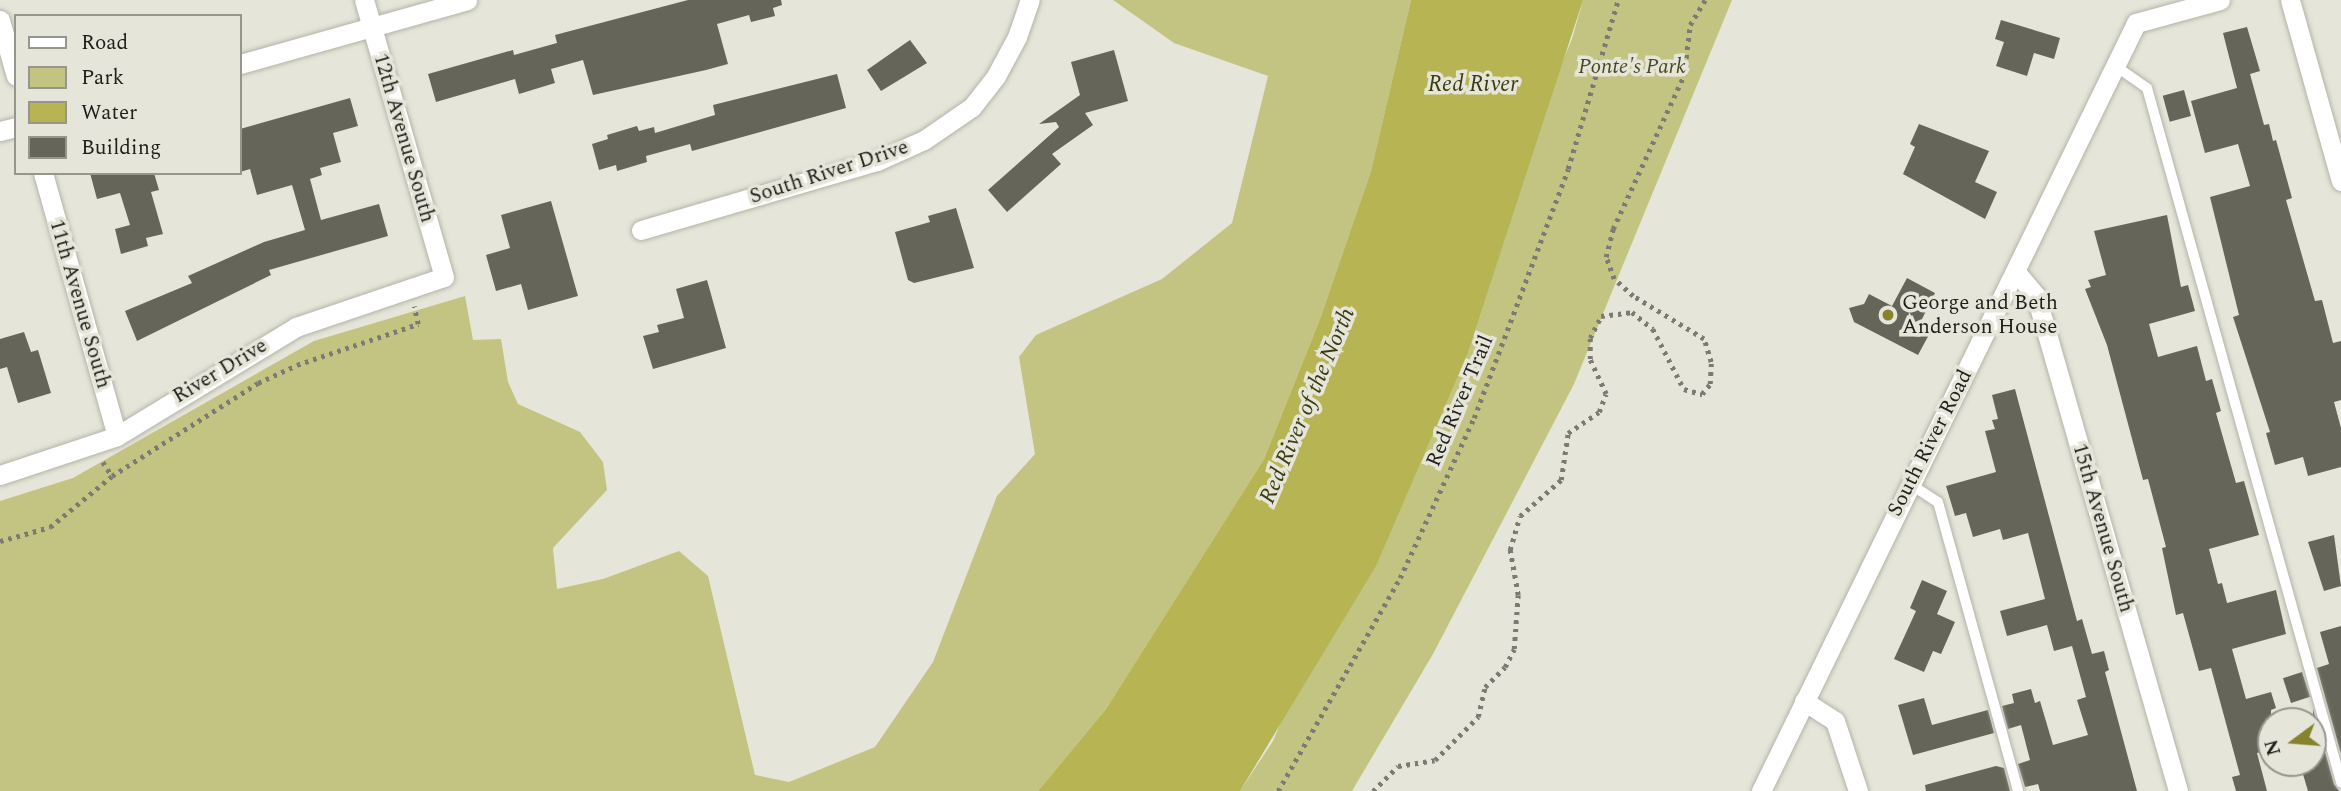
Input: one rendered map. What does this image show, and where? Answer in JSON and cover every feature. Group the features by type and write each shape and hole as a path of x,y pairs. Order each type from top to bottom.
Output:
{"street":[{"name":"12th Avenue South","path":"364,0 444,277"},
{"path":"242,63 467,0"},
{"name":"South River Drive","path":"641,230 877,160 924,140 972,107 996,75 1017,37 1030,0"},
{"name":"South River Road","path":"1761,791 2136,23 2161,8 2220,0"},
{"path":"2290,0 2341,181"},
{"path":"0,20 14,69"},
{"name":"11th Avenue South","path":"44,175 117,436"},
{"name":"15th Avenue South","path":"2016,272 2036,296 2178,791"},
{"name":"River Drive","path":"0,475 117,436 296,327 444,277"},
{"path":"1804,701 1835,721 1858,791"}],"lane":[{"path":"2114,64 2147,88 2341,782"},
{"path":"1909,484 1938,502 2018,791"}],"path":[{"name":"Red River Trail","path":"1278,791 1400,578 1474,418 1568,169 1618,0"},
{"path":"1373,791 1398,766 1435,760 1478,717 1485,687 1505,667 1514,649 1518,595 1510,550 1520,516 1561,480 1568,433 1600,412 1606,394 1590,359 1590,338 1601,316 1632,312 1653,330 1684,389 1702,394 1710,384 1711,362 1704,339 1633,296 1614,279 1606,257 1613,229 1684,75 1690,25 1705,0"},
{"path":"0,541 50,527 112,476 258,383 297,365 418,324 408,288"}],"green space":[{"path":"1113,0 1411,0 1371,171 1320,319 1264,459 1106,709 1038,791 0,791 0,501 73,478 314,341 465,296 473,340 501,339 508,382 518,404 580,432 603,462 607,490 553,548 557,589 603,579 679,551 708,576 755,775 789,782 875,747 933,662 997,496 1035,454 1019,357 1036,335 1162,279 1232,223 1268,76 1174,43"},
{"name":"Ponte's Park","path":"1583,0 1732,0 1574,384 1433,654 1352,791 1240,791 1273,741 1572,39"}],"water":[{"name":"Red River","path":"1411,0 1583,0 1467,355 1376,566 1240,791 1038,791 1106,709 1264,459 1320,319 1371,171"}],"building":[{"path":"688,0 781,0 782,5 773,8 775,16 751,22 749,15 717,24 728,64 593,95 583,60 551,69 555,83 519,94 515,79 436,102 428,74 513,50 514,55 557,43 555,35"},
{"path":"2001,20 2060,38 2054,59 2034,53 2027,76 1996,66 2004,42 1995,39"},
{"path":"2247,27 2260,71 2250,74 2264,125 2269,124 2273,141 2276,140 2292,198 2286,200 2315,301 2322,300 2333,343 2341,341 2341,400 2334,402 2341,428 2341,467 2308,476 2303,457 2275,465 2266,433 2270,432 2233,317 2239,315 2210,197 2250,186 2238,144 2205,153 2191,101 2237,88 2223,33"},
{"path":"910,40 927,63 881,91 867,70"},
{"path":"1114,50 1128,101 1085,113 1093,125 1052,154 1061,164 1007,212 988,190 1059,127 1056,122 1039,124 1080,95 1071,62"},
{"path":"837,74 846,108 692,151 690,144 646,156 647,162 617,171 616,165 599,170 592,144 608,139 607,135 637,126 639,131 654,127 655,133 715,115 713,105"},
{"path":"2184,90 2191,116 2170,122 2163,96"},
{"path":"350,98 358,126 333,133 341,162 320,168 322,175 310,179 321,220 379,204 388,236 269,270 271,275 137,341 125,311 192,283 188,276 264,242 305,230 292,185 257,195 250,169 242,171 242,128"},
{"path":"1919,124 1989,151 1975,182 1997,192 1985,219 1903,174 1915,147 1910,144"},
{"path":"91,175 155,175 159,190 151,192 163,234 146,238 148,246 121,254 115,229 130,225 120,193 97,199"},
{"path":"551,201 578,296 528,310 521,284 496,291 486,255 510,248 501,215"},
{"path":"956,208 974,268 914,283 908,280 895,232 930,222 928,216"},
{"path":"2167,215 2181,287 2188,285 2195,311 2149,324 2158,357 2197,346 2206,381 2212,379 2221,411 2216,413 2236,483 2244,481 2259,535 2209,549 2218,584 2222,583 2227,603 2276,590 2286,634 2232,649 2246,699 2271,692 2276,707 2257,707 2257,777 2263,777 2267,791 2236,791 2232,777 2240,775 2211,668 2199,671 2183,613 2176,615 2162,548 2166,547 2148,479 2143,480 2107,345 2085,289 2091,287 2088,280 2106,275 2094,231"},
{"name":"George and Beth Anderson House","path":"1907,278 1935,293 1919,325 1931,331 1918,355 1854,322 1849,308 1864,304 1869,294 1892,306"},
{"path":"707,280 726,348 653,369 643,336 659,332 657,325 684,318 676,289"},
{"path":"24,332 31,352 38,350 51,393 18,403 7,367 0,369 0,339"},
{"path":"2015,389 2077,621 2082,619 2092,654 2104,651 2109,670 2105,672 2137,791 2040,791 2038,784 2025,787 2018,764 2030,760 2021,725 2008,729 2002,706 2014,703 2012,694 2031,689 2035,703 2040,701 2053,745 2088,735 2077,700 2086,697 2072,646 2054,651 2047,625 2007,636 2000,611 2045,599 2028,533 2003,540 2000,529 1973,537 1966,513 1955,516 1946,486 1996,472 1985,431 1995,429 1992,420 1998,419 1992,395"},
{"path":"2334,535 2341,586 2324,591 2308,542"},
{"path":"1922,580 1947,591 1937,614 1955,622 1941,654 1933,651 1924,672 1894,659 1916,611 1910,608"},
{"path":"2341,626 2341,754 2317,668 2329,664 2320,632"},
{"path":"2302,672 2310,697 2291,703 2283,678"},
{"path":"1924,698 1932,725 1988,710 1994,733 1913,755 1898,705"},
{"path":"2327,759 2334,784 2339,791 2308,791 2304,777 2327,777"},
{"path":"1996,766 2004,768 2010,791 1926,791 1925,785"}],"place":[{"name":"George and Beth Anderson House","path":"1888,315"}],"water label":[{"name":"Red River of the North","path":"1308,406"}]}
